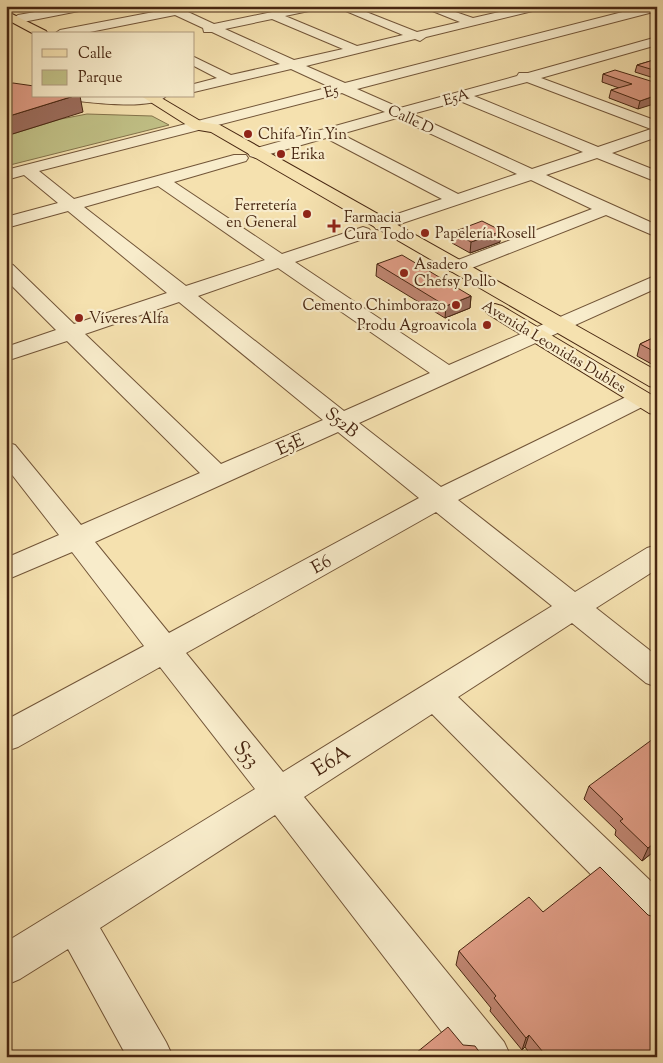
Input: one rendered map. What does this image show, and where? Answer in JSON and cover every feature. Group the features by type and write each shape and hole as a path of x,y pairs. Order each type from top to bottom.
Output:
{"main road":[{"path":"10,20 37,32"},
{"name":"Avenida Leonidas Dubles","path":"155,98 198,126 200,132 382,225 446,276"},
{"name":"Avenida Leonidas Dubles","path":"248,155 363,233 446,276 558,325 651,396"},
{"name":"Avenida Leonidas Dubles","path":"479,301 537,335 651,396"}],"street":[{"path":"10,20 44,6"},
{"path":"10,20 89,6"},
{"path":"69,32 170,9 202,6"},
{"path":"195,32 319,6"},
{"path":"340,6 435,42"},
{"path":"426,6 472,22"},
{"path":"510,6 523,10 541,11"},
{"name":"E5","path":"16,172 657,7"},
{"name":"Calle D","path":"170,9 657,232"},
{"path":"195,88 523,10"},
{"path":"274,16 356,50"},
{"path":"559,22 657,53"},
{"name":"E5A","path":"6,223 657,41"},
{"path":"452,49 494,64"},
{"path":"195,62 230,80"},
{"path":"583,62 610,71"},
{"path":"511,71 657,126"},
{"path":"461,96 657,177"},
{"path":"89,98 120,101 145,98"},
{"path":"382,225 657,132"},
{"path":"326,133 457,200"},
{"name":"S52B","path":"16,172 71,205 657,674"},
{"path":"160,180 447,374"},
{"path":"446,276 607,209"},
{"path":"6,354 363,233"},
{"path":"6,269 218,476"},
{"name":"E5E","path":"6,570 657,282"},
{"name":"E6","path":"6,737 439,499 651,396"},
{"name":"S53","path":"6,450 489,1057"},
{"name":"E6A","path":"6,966 657,555"},
{"path":"434,695 657,914"},
{"path":"75,922 151,1057"}],"green space":[{"path":"87,114 152,116 169,125 6,166 6,136 61,119"}],"building":[{"path":"657,59 657,71 637,65"},
{"path":"615,70 657,83 657,95 640,101 611,90 632,84 603,74"},
{"path":"13,83 32,86 32,98 68,98 6,117 6,85"},
{"path":"482,221 502,231 471,242 453,232"},
{"path":"402,255 471,296 446,306 377,264"},
{"path":"657,336 657,353 640,344"},
{"path":"657,736 657,841 648,848 620,821 623,819 589,786"},
{"path":"600,867 648,915 657,918 657,1057 547,1057 529,1035 526,1038 494,998 496,996 459,951 529,897 543,912"},
{"path":"448,1027 463,1045 475,1046 483,1057 411,1057"}],"railway":[{"path":"6,10 21,6"}],"place":[{"name":"Chifa Yin Yin","path":"248,134"},
{"name":"Erika","path":"281,154"},
{"name":"Ferretería en General","path":"307,214"},
{"name":"Farmacia Cura Todo","path":"334,226"},
{"name":"Papelería Rosell","path":"425,233"},
{"name":"Asadero Chefsy Pollo","path":"404,273"},
{"name":"Cemento Chimborazo","path":"456,305"},
{"name":"Víveres Alfa","path":"79,318"},
{"name":"Produ Agroavicola","path":"487,325"}]}
